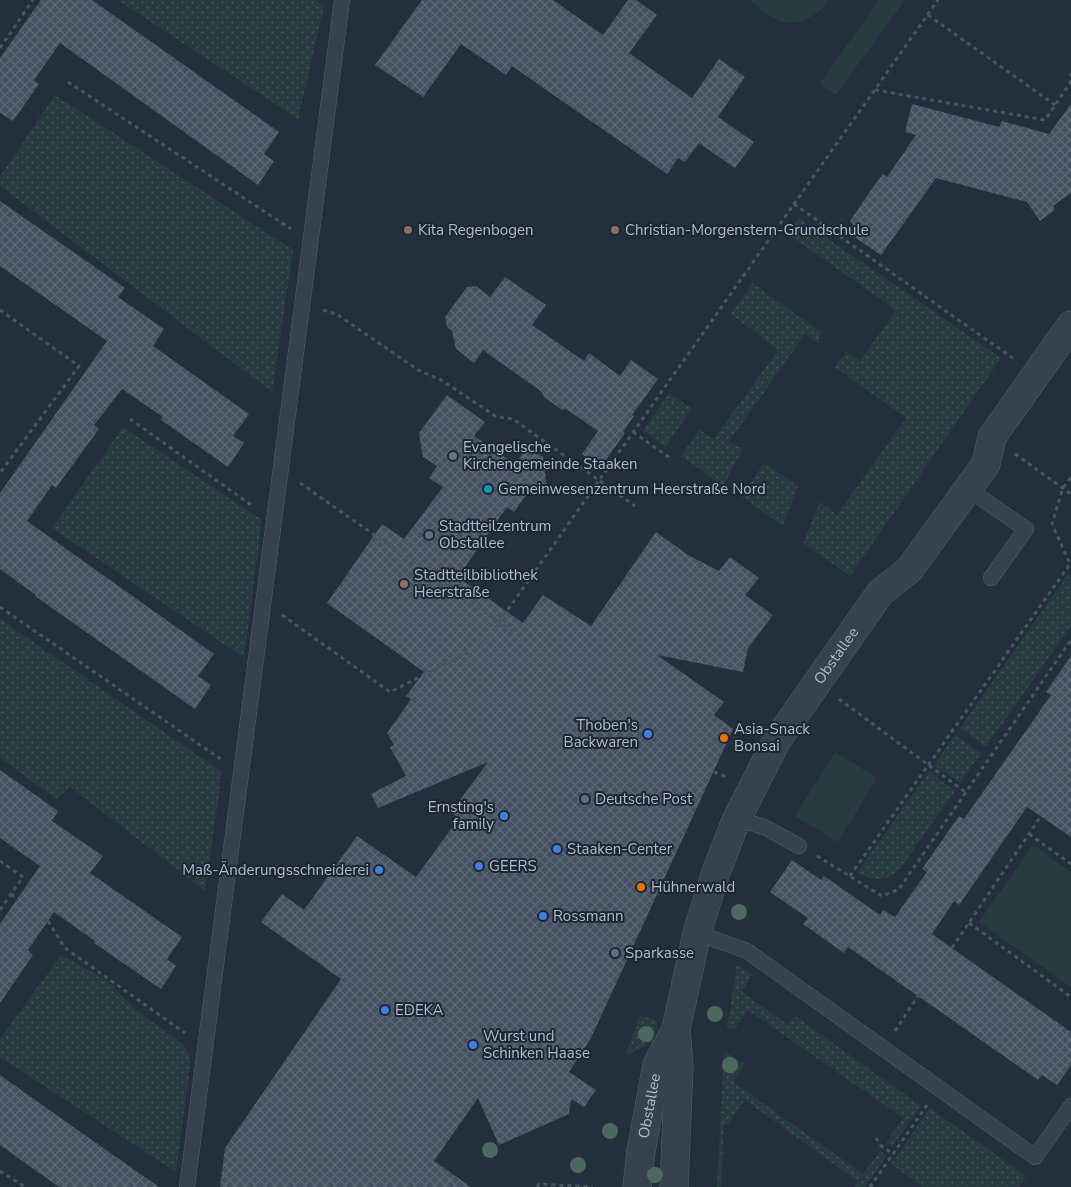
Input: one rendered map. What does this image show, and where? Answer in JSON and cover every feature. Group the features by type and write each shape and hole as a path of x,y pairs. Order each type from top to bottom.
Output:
{"street":[{"name":"Obstallee","path":"637,1187 641,1150 657,1065 676,1029 697,934 716,872 737,818 778,740 880,593 909,570 986,464 992,437 1071,325"},
{"name":"Obstallee","path":"674,1187 679,1066 676,1029"}],"lane":[{"path":"187,1187 342,0"},
{"path":"968,489 1026,529 991,578"},
{"path":"737,818 766,828 799,846"},
{"path":"697,934 746,951 1035,1157 1071,1106"}],"path":[{"path":"0,48 33,0"},
{"path":"264,602 390,692 483,645 938,0"},
{"path":"928,14 1055,105"},
{"path":"875,90 1044,120 1070,83 1071,73"},
{"path":"68,82 311,242"},
{"path":"794,204 1036,374"},
{"path":"303,304 338,314 418,370 441,380 497,417 513,419 635,506"},
{"path":"0,310 79,366 0,473"},
{"path":"130,419 274,521"},
{"path":"633,432 670,458"},
{"path":"992,437 1071,494"},
{"path":"281,470 516,634"},
{"path":"850,876 1070,564 1052,524 1063,488 1071,477"},
{"path":"0,607 242,774"},
{"path":"799,846 882,896 899,889 1071,640"},
{"path":"817,684 927,766 966,792"},
{"path":"952,948 1041,816"},
{"path":"1029,834 1071,864"},
{"path":"0,861 23,877 0,910"},
{"path":"11,894 17,899"},
{"path":"48,921 65,948 205,1047"},
{"path":"968,923 1071,997"},
{"path":"883,1048 918,996"},
{"path":"870,1187 939,1088"},
{"path":"876,1138 880,1145 893,1154"},
{"path":"0,1171 25,1187"},
{"path":"537,1187 539,1184 592,1187"}],"green space":[{"path":"315,0 324,6 298,119 119,1"},
{"path":"749,0 829,0 814,15 800,22 792,23 774,18"},
{"path":"879,0 905,0 836,95 820,83"},
{"path":"55,95 293,250 272,392 0,186 0,176"},
{"path":"798,218 1001,358 850,576 803,543 820,502 837,515 906,418 835,367 846,351 860,361 896,310 788,234"},
{"path":"752,283 821,332 818,343 805,334 729,442 743,449 723,486 681,456 700,430 714,439 778,350 731,314"},
{"path":"669,393 692,409 665,447 643,431"},
{"path":"123,427 262,520 244,658 52,528"},
{"path":"764,463 798,486 783,526 741,496"},
{"path":"1069,573 1071,575 1071,626 986,747 960,728"},
{"path":"0,619 222,772 205,891 70,787 56,799 0,758"},
{"path":"955,735 981,753 960,783 934,765"},
{"path":"835,752 877,778 838,842 795,816"},
{"path":"929,771 955,791 899,870 883,879 857,873"},
{"path":"1033,845 1071,872 1071,987 979,922"},
{"path":"61,955 108,981 136,1010 184,1045 191,1060 176,1172 0,1057 0,1039"},
{"path":"737,965 752,974 742,992 788,1025 795,1016 921,1106 892,1147 886,1143 903,1118 748,1010 734,1030 727,1027"},
{"path":"640,1015 656,1020 657,1026 653,1042 626,1055"},
{"path":"724,1051 745,1064 733,1082 863,1174 880,1151 887,1156 865,1187 854,1187 857,1181 745,1100 728,1125 724,1124 721,1187 717,1187"},
{"path":"930,1108 1026,1176 1019,1187 923,1187 891,1164"}],"building":[{"path":"41,0 92,0 279,132 264,154 274,161 258,185 60,43 34,80 39,84 13,121 0,113 0,58"},
{"path":"422,0 553,0 603,35 628,0 636,0 657,15 629,53 692,98 719,59 745,77 718,117 754,142 735,168 699,143 685,162 678,158 667,174 512,66 506,75 461,44 423,97 375,65"},
{"path":"912,104 999,127 1002,121 1049,134 1071,104 1071,193 1053,206 1055,210 1040,221 1027,202 936,178 881,255 847,232 853,224 850,221 871,190 883,174 887,177 916,135 905,132"},
{"path":"0,201 125,288 118,297 164,329 153,346 249,414 233,436 244,443 228,467 161,420 163,417 122,389 94,425 99,429 56,488 52,485 27,521 214,654 198,676 211,685 195,709 35,596 0,569 0,493 107,341 0,266"},
{"path":"505,277 546,305 532,325 584,361 589,353 620,376 631,360 658,379 632,415 634,416 623,432 625,433 601,467 582,454 598,431 566,409 562,410 544,397 542,392 483,350 474,363 456,349 452,331 447,327 445,317 467,287 476,286 490,297"},
{"name":"Staaken-Center","path":"447,395 485,422 474,436 515,464 528,446 543,457 547,488 529,491 514,512 507,507 458,577 523,623 543,595 591,626 656,532 688,555 719,571 730,557 759,578 745,595 773,615 748,648 743,672 657,655 724,702 714,715 733,729 591,1038 569,1072 596,1090 584,1107 571,1099 569,1114 499,1145 478,1098 434,1161 471,1187 220,1187 225,1148 341,979 261,922 282,894 304,910 357,836 416,877 459,818 451,812 488,762 378,808 371,794 406,776 390,747 394,745 387,733 411,699 406,696 424,672 327,603 382,524 404,539 443,487 429,478 437,466 423,457 419,433"},
{"path":"1071,656 1071,837 1027,807 959,905 954,901 932,934 1071,1032 1071,1065 1057,1085 1042,1075 1038,1080 848,947 844,953 803,924 808,918 770,892 792,860 821,880 824,876 880,915 883,910 895,917 927,872 922,869 959,816 964,819 1051,695 1046,692"},
{"path":"0,770 58,811 52,821 103,856 90,873 182,937 167,959 176,966 161,989 94,943 95,941 54,912 28,950 33,955 0,1003 0,924 40,866 0,838"},
{"path":"0,1075 159,1187 59,1187 0,1145"}],"place":[{"name":"Kita Regenbogen","path":"408,230"},
{"name":"Christian-Morgenstern-Grundschule","path":"615,230"},
{"name":"Evangelische Kirchengemeinde Staaken","path":"453,456"},
{"name":"Gemeinwesenzentrum Heerstraße Nord","path":"488,489"},
{"name":"Stadtteilzentrum Obstallee","path":"429,535"},
{"name":"Stadtteilbibliothek Heerstraße","path":"404,584"},
{"name":"Thoben's Backwaren","path":"648,734"},
{"name":"Asia-Snack Bonsai","path":"724,738"},
{"name":"Deutsche Post","path":"585,799"},
{"name":"Ernsting's family","path":"504,816"},
{"name":"Staaken-Center","path":"557,849"},
{"name":"GEERS","path":"479,866"},
{"name":"Maß-Änderungsschneiderei","path":"379,870"},
{"name":"Hühnerwald","path":"641,887"},
{"name":"Rossmann","path":"543,916"},
{"name":"Sparkasse","path":"615,953"},
{"name":"EDEKA","path":"385,1010"},
{"name":"Wurst und Schinken Haase","path":"473,1045"}]}
